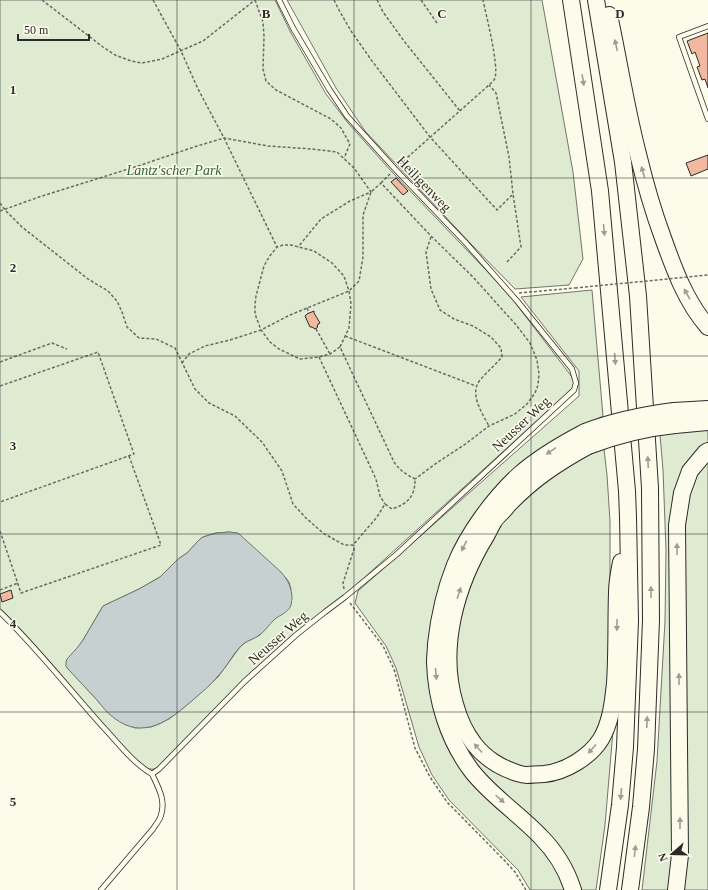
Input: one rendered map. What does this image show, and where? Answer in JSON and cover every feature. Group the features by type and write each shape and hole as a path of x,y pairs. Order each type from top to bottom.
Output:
{"highway":[{"path":"571,0 600,191 627,491 630,621 625,747 620,805 608,890"},
{"path":"596,0 623,162 638,296 650,488 651,620 646,749 641,807 630,890"},
{"path":"604,0 616,45 637,154 653,210 669,256 684,291 699,317 708,327"},
{"path":"675,418 708,408"},
{"path":"628,517 617,591 616,663 613,703 610,720 601,740 588,754 571,766 551,773 526,775 507,770 493,763 479,750 467,735 459,718 452,696 448,650 456,602 466,573 495,520 536,478 562,460 603,425 633,418 675,418 708,422"},
{"path":"573,890 556,856 541,836 484,785 471,770 459,751 442,712 437,685 435,661 437,636 443,602 455,565 469,538 489,509 520,475 541,458 560,446 587,439"},
{"path":"676,890 680,855 677,525 682,493 690,471 708,451"}],"lane":[{"name":"Heiligenweg","path":"279,0 293,28 329,89 347,116 395,169 467,240 572,369"},
{"path":"708,26 679,37 708,118"},
{"name":"Neusser Weg","path":"152,774 159,769 244,682 296,635 397,554 574,390 576,383 572,369"},
{"path":"0,612 119,744 143,769 152,774 162,796 163,809 160,819 101,890"}],"path":[{"path":"42,0 115,55 131,61 142,63 162,59 203,41 255,0 263,22 263,69 266,81 276,90 331,119 341,128 350,144 344,158"},
{"path":"153,0 181,51 198,89 224,138 277,247"},
{"path":"334,0 351,30 372,61 430,137 497,210 514,194"},
{"path":"377,0 383,12 404,42 460,111"},
{"path":"421,0 437,23"},
{"path":"298,247 322,219 350,201 371,192 495,79 496,70 483,0"},
{"path":"489,85 496,93 509,156 521,247 507,262"},
{"path":"0,211 39,197 224,138 268,146 337,152 354,168 371,192"},
{"path":"381,183 431,236 473,277 518,326 530,343 537,360 539,374 538,385 535,393 527,404 515,414 489,426 414,479"},
{"path":"182,362 189,354 204,346 230,340 261,330 290,315 349,291 359,281 363,257 363,215 371,192"},
{"path":"0,203 22,227 88,279 108,291 117,301 127,327 139,338 156,339 175,348 195,389 209,404 235,416 262,442 282,471 293,504 306,518 333,540 344,545 353,545"},
{"path":"431,236 426,252 431,289 440,310 454,319 473,326 491,337 501,348 502,357 476,386 476,396 489,426"},
{"path":"283,245 298,247 314,251 332,263 344,276 349,291 351,304 348,328 340,347 330,354 300,359 279,349 270,342 261,330 255,314 256,296 264,266 269,257 277,247 283,245"},
{"path":"511,294 708,275"},
{"path":"307,308 309,313"},
{"path":"316,328 330,354"},
{"path":"345,336 476,386"},
{"path":"0,362 52,343 68,349"},
{"path":"340,347 394,462 398,469 414,479"},
{"path":"0,386 98,352 134,454 0,502"},
{"path":"319,357 376,479 380,496 385,504 392,509 407,502 412,496 415,487 414,479"},
{"path":"0,531 21,593 161,545 129,456"},
{"path":"385,504 378,517 353,545 354,549 343,583 345,597 384,646 394,669 415,748 430,777 447,802 515,872 526,890"},
{"path":"0,590 18,583"}],"green space":[{"name":"Lantz'scher Park","path":"0,0 275,0 291,33 326,94 348,123 392,172 507,292 572,377 575,384 572,389 354,587 296,634 158,768 150,769 143,767 119,743 0,610","holes":["230,532 286,578 291,589 277,617 260,635 246,642 240,647 218,677 187,705 169,719 159,724 151,727 135,728 123,723 107,711 66,666 103,606 160,577 203,537 216,533"]},
{"path":"287,0 542,0 573,172 583,259 569,285 515,289 365,131 336,88"},
{"path":"592,290 603,416 563,436 466,528 448,743 545,851 567,890 530,890 518,870 449,800 432,775 419,747 396,668 386,646 355,603 358,591 579,396 579,371 521,297"},
{"path":"708,428 708,890 642,890 657,761 665,621 666,550 660,435"},
{"path":"604,449 610,521 610,635 608,692 598,729 590,742 566,761 549,767 520,767 504,761 480,742 462,708 455,666 459,618 475,569 501,523 544,479 587,455"},
{"path":"456,728 469,749 541,781 613,731 605,825 596,890 579,890 469,756"}],"shaded area":[{"path":"216,533 238,533 281,572 288,581 291,591 292,599 290,607 260,634 242,645 212,682 176,714 156,725 146,728 136,728 125,725 109,714 68,669 66,666 67,659 83,640 103,606 160,577 203,537"}],"building":[{"path":"708,33 708,88 705,79 702,80 697,67 700,66 695,52 692,54 687,41"},
{"path":"708,155 708,169 691,176 686,163"},
{"path":"396,178 408,191 403,195 391,182"},
{"path":"314,311 320,323 315,329 310,327 305,316"},
{"path":"11,590 13,598 2,602 0,594"}]}
